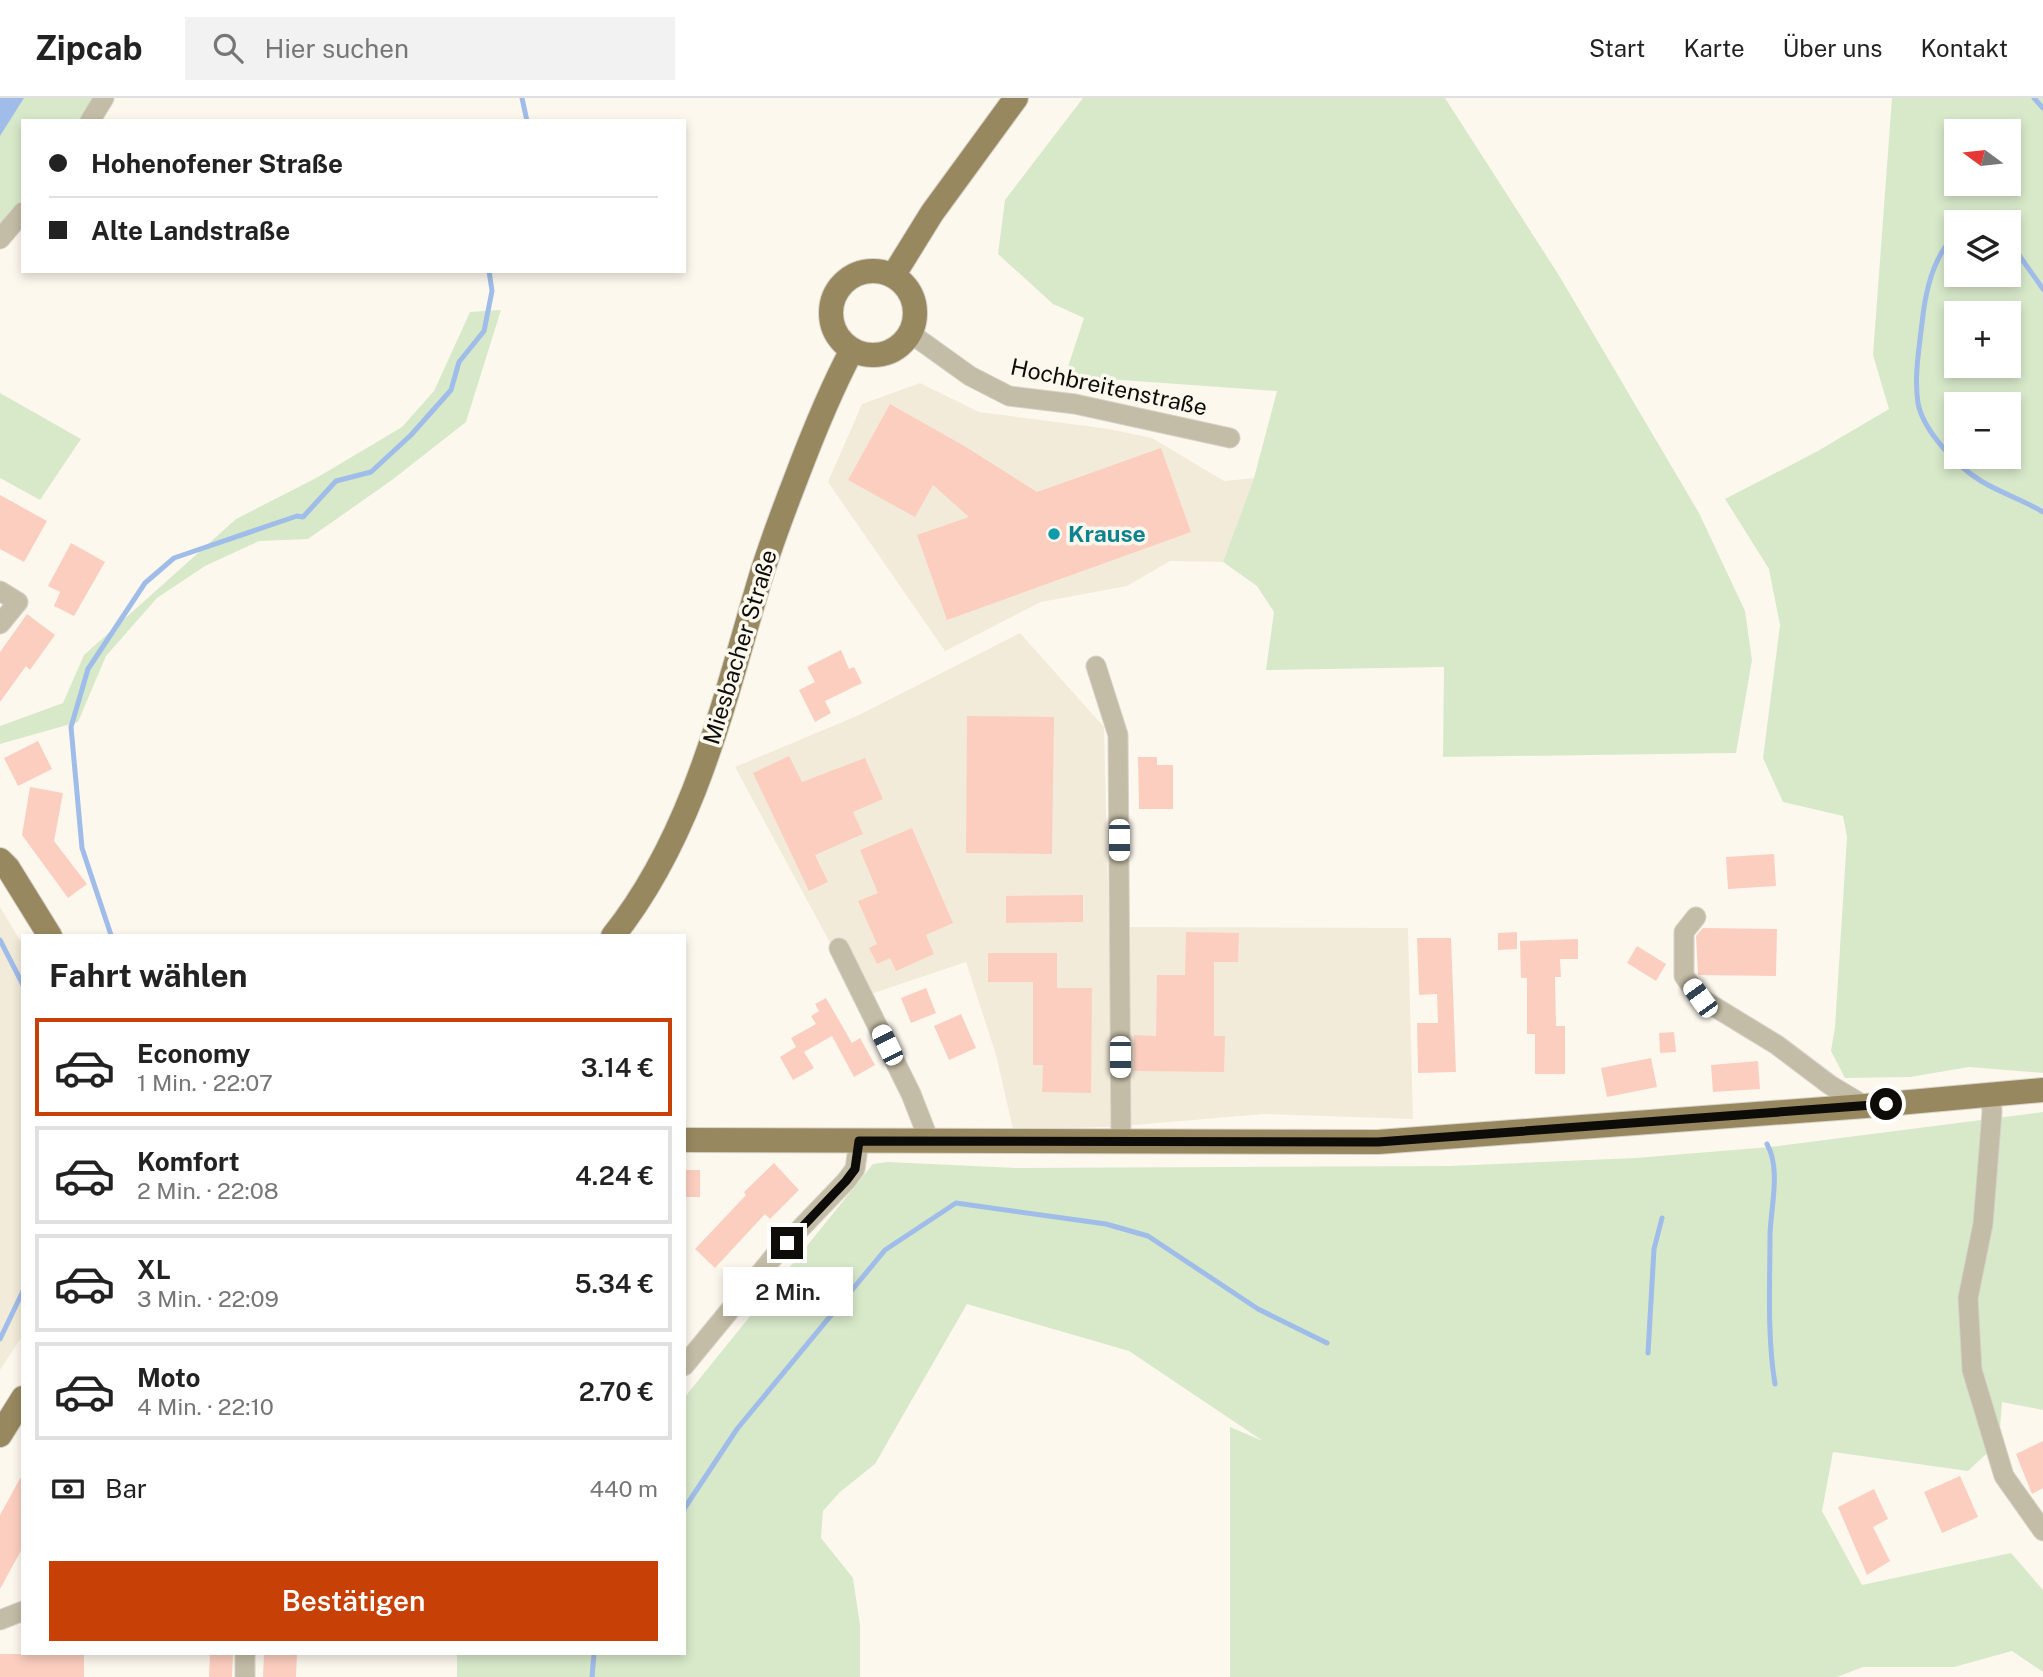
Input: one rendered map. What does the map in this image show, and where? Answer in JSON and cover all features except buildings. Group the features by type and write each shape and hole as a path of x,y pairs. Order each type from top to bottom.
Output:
{"main road":[{"path":"893,276 932,213 1016,98"},
{"path":"879,271 893,276 904,284 911,294 915,320 911,332 891,351 878,355 852,350 841,340 834,328 831,314 834,299 851,277 879,271"},
{"name":"Miesbacher Straße","path":"615,934 639,903 673,839 700,775 782,515 812,437 852,350"},
{"path":"3,867 49,934"},
{"path":"686,1140 1378,1142 2043,1090"},
{"path":"0,1435 21,1401"}],"street":[{"path":"91,119 104,98"},
{"path":"0,239 21,214"},
{"name":"Hochbreitenstraße","path":"911,332 970,376 1009,396 1075,404 1230,438"},
{"path":"0,591 19,602 0,624"},
{"path":"1096,666 1118,735 1121,1141"},
{"path":"1696,917 1684,932 1684,976 1700,998 1777,1045 1830,1085 1865,1106"},
{"path":"839,948 911,1094 929,1140"},
{"path":"1991,1096 1983,1224 1968,1298 1972,1370 2004,1476 2043,1531"},
{"path":"686,1364 776,1254 846,1181 855,1169 859,1141"},
{"path":"0,1620 21,1612"},
{"path":"245,1655 245,1677"}],"shaded area":[{"path":"920,383 979,412 1109,429 1152,438 1224,481 1254,478 1223,562 1170,561 1127,586 1041,602 945,651 828,482 862,404"},
{"path":"1020,633 1104,727 1109,927 1408,928 1413,1119 1265,1114 1110,1127 1013,1129 996,1055 966,962 856,999 841,963 735,767 859,715"},
{"path":"0,907 21,942 21,1338 0,1370"}],"green space":[{"path":"0,98 93,98 82,119 21,119 21,201 0,224"},
{"path":"1083,98 1445,98 1560,277 1699,513 1745,611 1752,660 1736,753 1443,757 1444,667 1266,670 1274,612 1257,586 1223,562 1254,478 1277,391 1065,376 1084,318 1053,304 998,254 1005,200"},
{"path":"1892,98 2043,98 2043,1073 1969,1067 1910,1077 1845,1078 1831,1051 1835,1027 1847,837 1843,816 1783,802 1763,758 1780,625 1769,569 1725,499 1816,452 1889,409 1873,355"},
{"path":"501,310 466,422 392,480 308,539 259,541 205,566 157,598 106,656 78,722 0,744 0,726 63,703 84,655 236,519 318,477 402,427 434,391 470,312"},
{"path":"0,393 81,439 40,500 0,478"},
{"path":"2043,1112 2043,1410 2002,1402 1999,1442 1968,1471 1833,1452 1822,1511 1862,1585 2011,1553 2043,1590 2043,1672 2012,1651 1954,1667 1863,1667 1837,1677 1230,1677 1230,1427 1263,1441 1129,1351 967,1304 875,1464 840,1492 823,1511 821,1538 853,1578 860,1625 860,1677 457,1677 457,1655 686,1655 686,1396 873,1164 887,1162 1017,1168 1449,1166 1635,1158 1770,1147"}],"water":[{"path":"0,98 24,98 0,136"}],"waterway":[{"path":"522,98 527,119"},
{"path":"2034,98 2043,108"},
{"path":"1944,249 1936,264 1925,300 1917,373 1921,414 1952,458 1972,475 2043,512"},
{"path":"2021,258 2043,289"},
{"path":"111,934 82,848 71,727 88,669 145,583 174,558 297,516 303,517 336,481 371,472 411,435 451,390 459,362 484,331 492,291 489,273"},
{"path":"0,940 21,981"},
{"path":"1767,1144 1774,1165 1770,1309 1775,1384"},
{"path":"686,1506 737,1429 885,1250 956,1203 1106,1224 1148,1236 1258,1309 1327,1343"},
{"path":"1648,1353 1654,1249 1662,1218"},
{"path":"0,1339 21,1295"},
{"path":"592,1677 594,1655"}],"place":[{"name":"Krause","path":"1054,534"}],"route":[{"path":"787,1243 855,1169 859,1141 1378,1142 1886,1104"}]}
